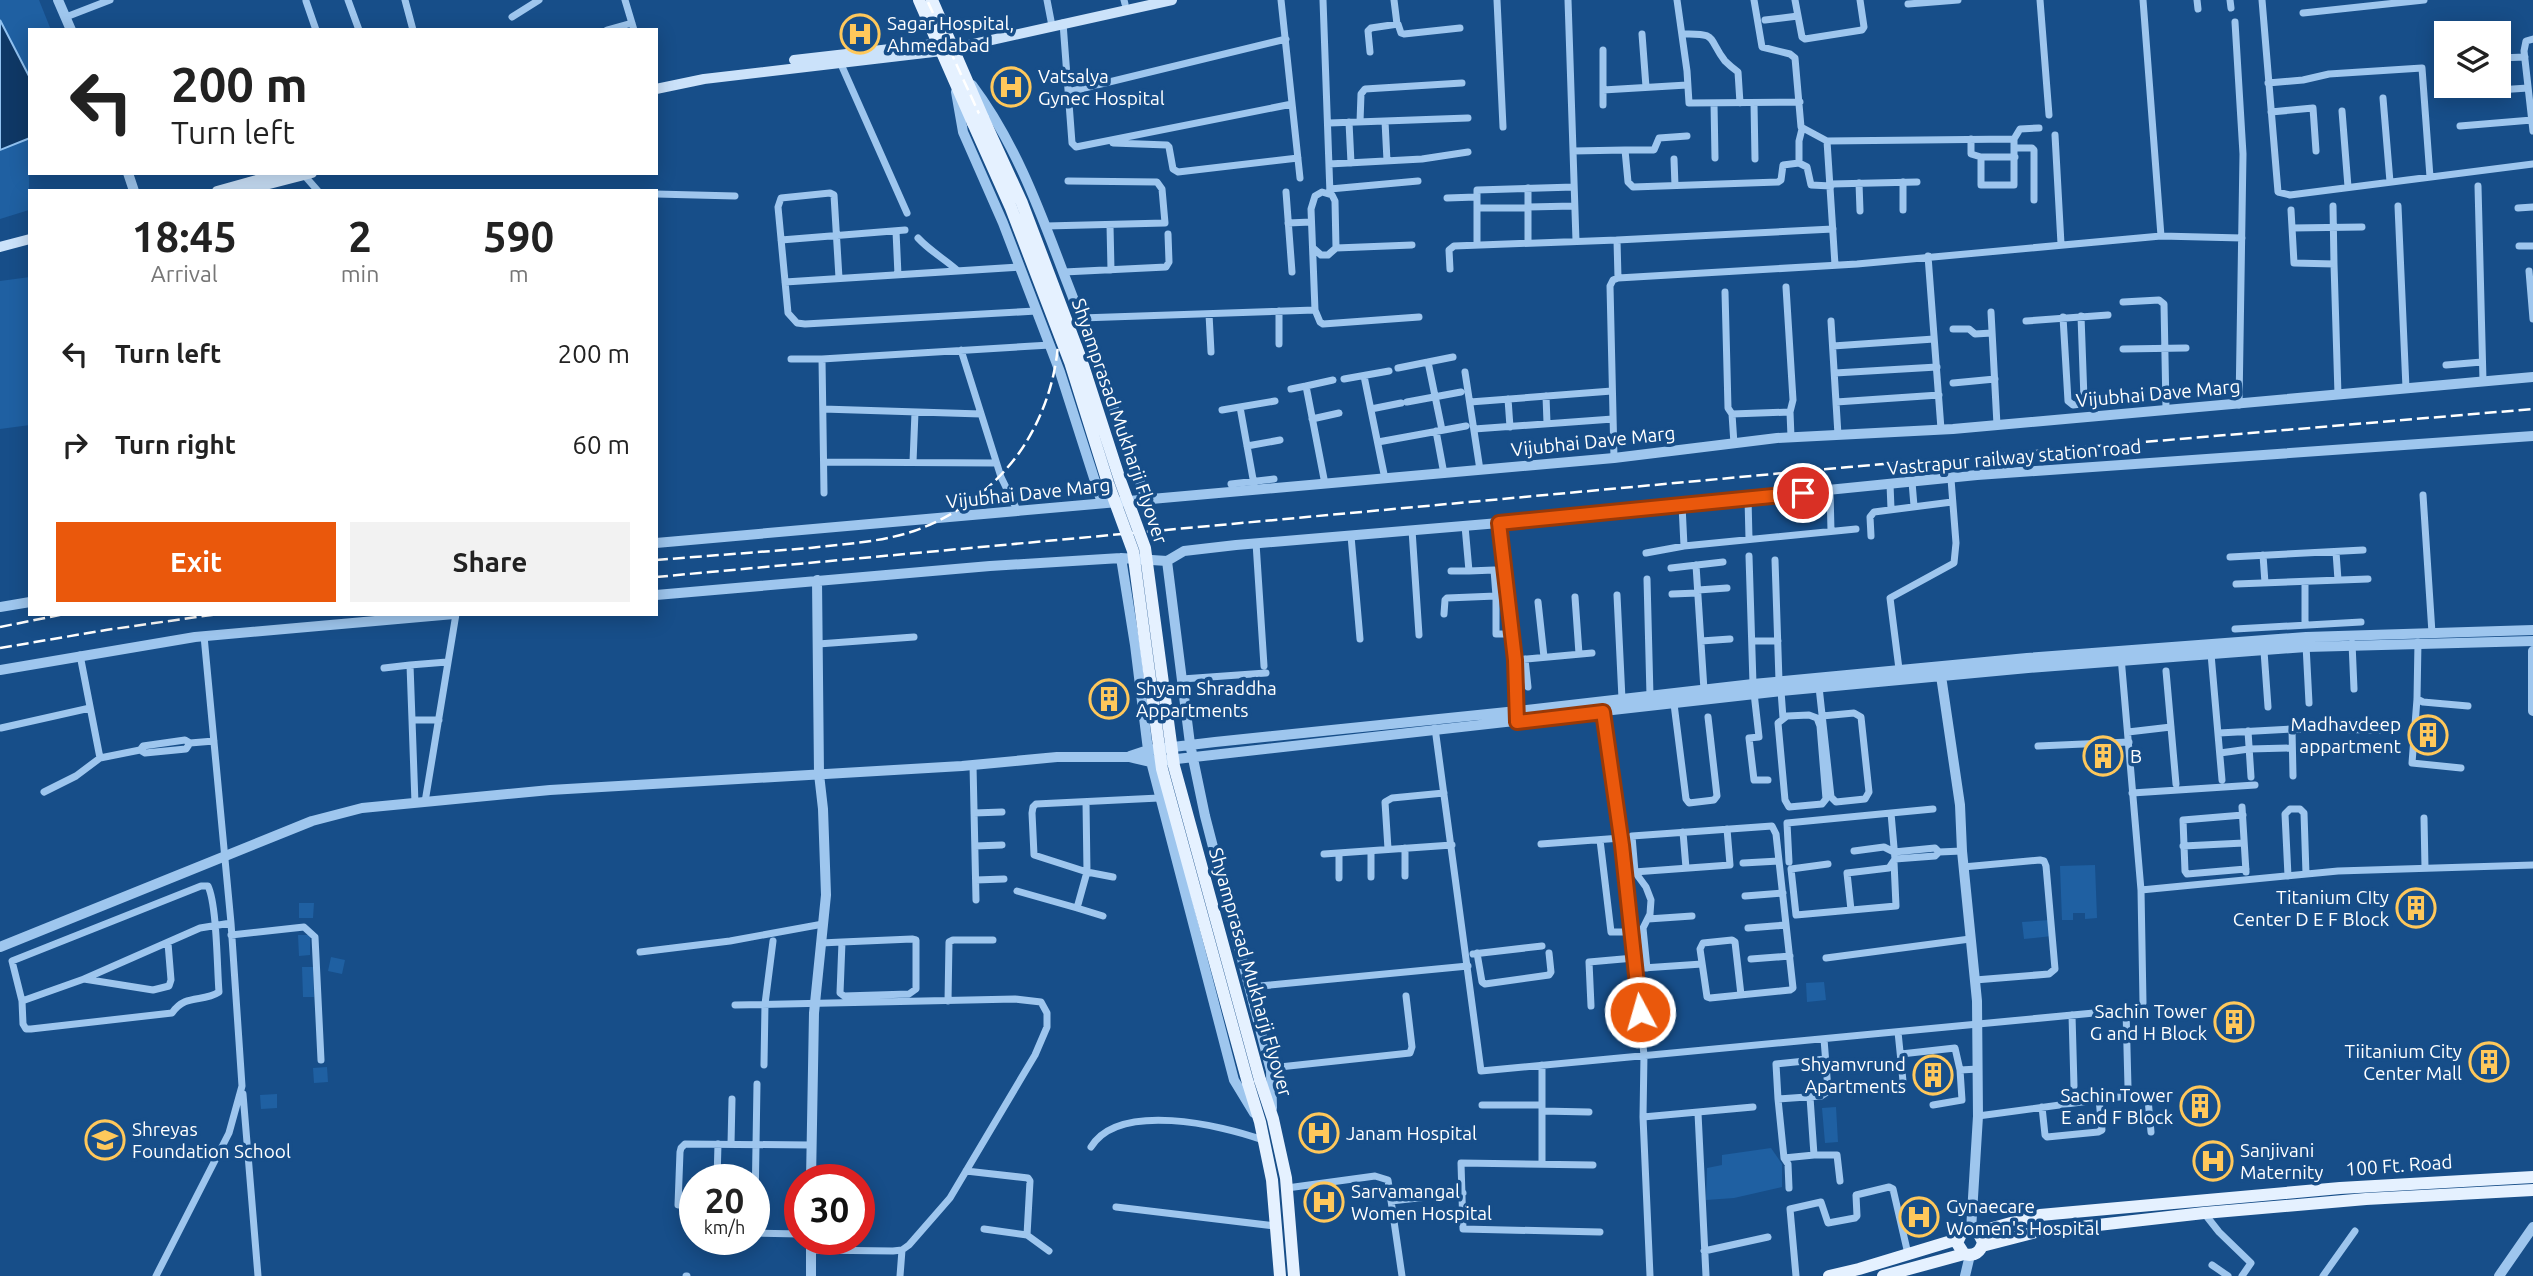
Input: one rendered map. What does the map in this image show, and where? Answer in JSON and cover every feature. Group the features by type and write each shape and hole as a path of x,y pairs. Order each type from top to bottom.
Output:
{"main road":[{"path":"919,0 946,45"},
{"path":"932,0 946,45"},
{"path":"1055,23 1125,2 1145,0"},
{"path":"658,89 704,79 841,62 946,45 1172,0"},
{"path":"658,83 700,73 859,51 946,45"},
{"name":"Shyamprasad Mukharji Flyover","path":"946,45 978,121 1070,362 1108,483 1133,551 1162,769 1266,1120"},
{"path":"224,189 275,175"},
{"path":"250,189 304,175"},
{"path":"0,241 28,234"},
{"path":"0,247 28,240"},
{"path":"1266,1120 1264,1140 1272,1180 1280,1276"},
{"path":"1266,1120 1287,1188 1294,1276"},
{"name":"100 Ft. Road","path":"1974,1231 2040,1215 2340,1188 2533,1177"},
{"path":"1982,1246 2036,1232 2204,1213 2366,1199 2533,1190"},
{"path":"1883,1276 1977,1253 1982,1246 1982,1238 1974,1231 1962,1232 1958,1239 1958,1247 1967,1254"},
{"path":"1829,1276 1958,1239"}],"street":[{"path":"58,0 70,28"},
{"path":"65,17 109,0"},
{"path":"348,0 358,28"},
{"path":"405,0 412,28"},
{"path":"512,17 538,0"},
{"path":"625,0 633,27"},
{"path":"1047,0 1055,23 1068,92 1073,146 1076,148 1293,104"},
{"path":"1281,0 1300,177"},
{"path":"1323,0 1330,191 1336,209 1336,248"},
{"path":"1394,0 1397,24 1404,34 1460,28"},
{"path":"1497,0 1503,127"},
{"path":"1568,0 1576,241"},
{"path":"1677,0 1689,103 1800,102"},
{"path":"1754,0 1762,47 1796,58 1802,129 1798,141 1799,163"},
{"path":"1796,0 1802,37 1805,39 1862,30 1864,27 1860,0"},
{"path":"1908,4 1958,0"},
{"path":"2040,0 2049,115"},
{"path":"2143,0 2161,236"},
{"path":"2197,0 2198,9"},
{"path":"2262,0 2278,192 2290,195 2533,164"},
{"path":"2303,13 2424,0"},
{"path":"306,1 315,28"},
{"path":"1765,20 1798,16"},
{"path":"2235,22 2244,153 2239,405"},
{"path":"1370,52 1367,34 1369,29 1397,24"},
{"path":"1643,34 1646,87"},
{"path":"1683,34 1702,34 1713,39 1727,64 1738,72 1740,103"},
{"path":"1068,92 1286,39"},
{"path":"2533,39 2526,41 2525,57 2533,131"},
{"path":"1603,50 1603,105"},
{"path":"2511,58 2525,57"},
{"path":"841,62 907,213"},
{"path":"2268,83 2304,80 2329,74 2422,68 2430,177"},
{"path":"960,78 995,116 1046,226 1146,499"},
{"path":"960,78 963,132 1050,345 1102,503"},
{"path":"1360,122 1362,93 1365,89 1462,83"},
{"path":"1603,90 1687,85"},
{"path":"2511,89 2528,88"},
{"path":"2383,98 2390,182"},
{"path":"1714,103 1715,158"},
{"path":"1754,103 1755,159"},
{"path":"2271,111 2313,108 2316,151"},
{"path":"2342,111 2348,187"},
{"path":"1329,123 1468,118"},
{"path":"2460,126 2532,120"},
{"path":"1385,121 1387,161"},
{"path":"1349,122 1351,163"},
{"path":"1981,156 1982,186 2014,185 2015,143 2020,129 2039,128"},
{"path":"1802,129 1828,141 1971,139 2015,143 2032,148 2034,200"},
{"path":"2055,135 2061,244"},
{"path":"1573,151 1654,150 1659,138 1687,136"},
{"path":"1971,139 1971,154 2015,157"},
{"path":"1828,141 1835,265"},
{"path":"1099,142 1167,145 1173,169 1178,172 1298,158"},
{"path":"1625,150 1630,186 1778,182 1781,180 1783,165 1799,163 1807,167 1811,185 1917,182"},
{"path":"1329,164 1422,159 1468,152"},
{"path":"1674,159 1675,186"},
{"path":"1046,226 1165,223 1161,186 1157,182 1068,181"},
{"path":"1418,181 1322,192 1315,196 1311,222 1315,310 1320,322 1324,324 1419,317"},
{"path":"1903,182 1903,209"},
{"path":"1859,183 1860,211"},
{"path":"2478,186 2483,381"},
{"path":"1478,245 1477,190 1574,187"},
{"path":"1528,188 1528,243"},
{"path":"1286,192 1292,272"},
{"path":"839,278 834,195 830,193 781,198 778,207 781,240 788,313 792,319 805,324 1036,311"},
{"path":"658,194 735,196"},
{"path":"1447,198 1476,197"},
{"path":"1477,208 1574,206"},
{"path":"2333,206 2338,395"},
{"path":"2398,206 2406,388"},
{"path":"2518,208 2533,207"},
{"path":"2291,209 2294,263 2334,264"},
{"path":"1288,223 1311,222"},
{"path":"1110,225 1111,270"},
{"path":"2292,228 2362,227"},
{"path":"1450,269 1450,248 1478,245 1833,229"},
{"path":"781,240 905,230"},
{"path":"896,231 898,275"},
{"path":"1063,272 1166,267 1169,262 1168,234"},
{"path":"1614,458 1610,286 1613,280 1618,278 1835,265 2161,236 2242,238"},
{"path":"918,238 931,252 947,260 958,271"},
{"path":"1616,240 1618,278"},
{"path":"1313,247 1321,255 1328,255 1336,248 1412,244"},
{"path":"2519,246 2533,246"},
{"path":"1928,256 1941,429"},
{"path":"785,282 1020,267"},
{"path":"2529,271 2533,319"},
{"path":"1786,287 1793,400 1790,412 1791,437"},
{"path":"1725,292 1728,408 1732,414 1734,444"},
{"path":"2123,302 2163,302 2166,409"},
{"path":"1081,318 1315,310"},
{"path":"1279,311 1279,344"},
{"path":"1991,312 1997,425"},
{"path":"1209,314 1211,352"},
{"path":"2026,321 2108,314"},
{"path":"2063,317 2068,401 2073,405 2081,404 2084,399 2081,316"},
{"path":"1832,321 1838,435"},
{"path":"1953,330 1969,329 1975,334 1992,334"},
{"path":"1833,346 1934,339"},
{"path":"791,359 1050,345"},
{"path":"2123,349 2186,348"},
{"path":"961,350 996,463 1018,512"},
{"path":"1398,368 1453,357"},
{"path":"822,359 824,493"},
{"path":"1429,362 1436,397 1444,474"},
{"path":"2446,365 2482,362"},
{"path":"1835,373 1937,367"},
{"path":"1344,379 1389,370"},
{"path":"1465,372 1470,402 1470,428 1480,470"},
{"path":"1364,376 1385,479"},
{"name":"Vijubhai Dave Marg","path":"658,543 1018,512 1254,486 1325,484 1444,474 1614,458 1791,437 1997,425 2533,377"},
{"path":"1953,383 1995,379"},
{"path":"1291,389 1333,380"},
{"path":"1306,386 1325,484"},
{"path":"1470,402 1612,391"},
{"path":"1371,409 1461,392"},
{"path":"1836,402 1939,395"},
{"path":"1546,396 1548,424"},
{"path":"1508,399 1510,427"},
{"path":"1222,410 1275,401"},
{"path":"2077,404 2078,417"},
{"path":"1240,407 1254,486"},
{"path":"823,409 981,414"},
{"path":"913,462 915,412"},
{"path":"1732,414 1790,412"},
{"path":"1312,419 1339,413"},
{"path":"1378,442 1439,431 1613,419"},
{"name":"Vastrapur railway station road","path":"1167,561 1184,551 1256,543 1499,523 1991,474 2533,436"},
{"path":"1247,446 1280,440"},
{"path":"824,462 996,463"},
{"path":"1231,484 1254,486 1274,479"},
{"path":"1899,670 1890,598 1955,563 1951,479"},
{"path":"1912,482 1914,506"},
{"path":"1889,484 1891,509"},
{"path":"1830,490 1831,531"},
{"path":"2423,495 2432,633"},
{"path":"1748,498 1749,539"},
{"path":"1871,536 1871,514 1952,502"},
{"path":"1682,505 1684,546"},
{"path":"1499,523 1515,660 1517,717"},
{"path":"1465,526 1469,571"},
{"path":"1646,553 1684,546 1856,529"},
{"path":"1412,530 1419,635"},
{"path":"1351,536 1360,639"},
{"path":"1182,679 1265,669 1256,543"},
{"path":"2230,557 2363,550"},
{"path":"2336,552 2338,580"},
{"path":"2263,555 2266,583"},
{"path":"1749,556 1754,689 1759,737 1749,738 1754,780 1768,780"},
{"path":"1121,558 1135,645 1147,750 1159,798 1234,1080 1266,1120"},
{"path":"658,596 990,566 1121,558 1167,561 1192,757 1270,1068 1266,1120"},
{"path":"1776,560 1783,718"},
{"path":"1671,568 1723,562"},
{"path":"1696,565 1704,690"},
{"path":"1451,571 1494,570 1496,634 1512,635"},
{"path":"1647,579 1650,696"},
{"path":"2236,584 2368,579"},
{"path":"811,1164 815,1004 826,895 819,774 817,580"},
{"path":"2305,582 2309,703"},
{"path":"1672,594 1727,588"},
{"path":"1617,594 1622,699"},
{"path":"1444,614 1447,598 1496,596"},
{"path":"1575,597 1580,654"},
{"path":"1538,602 1544,657"},
{"path":"0,607 28,603"},
{"path":"0,670 204,636 432,616"},
{"path":"420,803 439,720 455,616"},
{"path":"2235,629 2361,622"},
{"path":"2418,639 2432,633 2533,629"},
{"path":"204,636 231,923 244,1129 258,1276"},
{"path":"818,643 914,637"},
{"path":"1701,641 1730,639"},
{"path":"2418,639 2412,762 2461,768"},
{"path":"1780,686 1819,687 1941,671 2306,640 2533,641"},
{"path":"2121,656 2264,651 2306,640"},
{"path":"1752,641 1778,641"},
{"path":"2352,641 2354,689"},
{"path":"2264,651 2268,708"},
{"path":"2533,651 2533,711"},
{"path":"1515,660 1592,653"},
{"path":"2211,654 2222,780"},
{"path":"80,655 100,758"},
{"path":"1435,725 1481,1070 2126,1010 2141,1007 2143,1003 2141,890 2121,656"},
{"path":"1525,659 1528,687"},
{"path":"384,668 447,662"},
{"path":"410,665 420,803"},
{"path":"1129,757 1147,750 1190,744 1435,725 1602,707 1674,704 1754,689 1899,670 1941,671"},
{"path":"1941,671 1960,805 1963,867 1975,980 1978,1116 1974,1231"},
{"path":"2166,671 2176,783"},
{"path":"1819,687 1822,716 1832,799 1836,802 1865,799 1870,792 1860,715 1854,713 1822,716"},
{"path":"1602,707 1622,699 1704,690 1754,689"},
{"path":"2417,699 2468,706"},
{"path":"1674,704 1686,799 1689,803 1714,800 1717,796 1708,717"},
{"path":"1602,707 1621,838 1644,1055 1643,1117 1650,1276"},
{"path":"1,727 90,708"},
{"path":"1809,715 1817,718 1819,722 1827,793 1822,804 1792,807 1786,805 1777,727 1779,720 1783,718 1809,715"},
{"path":"412,720 439,720"},
{"path":"12,961 201,886 208,886 211,892 219,992 214,995 181,1002 172,1013 26,1029 12,961 3,946 312,821 362,808 550,790 973,765 1057,757 1129,757 1150,762 1435,725"},
{"path":"2128,732 2171,727"},
{"path":"2219,733 2292,729 2378,730"},
{"path":"2292,729 2293,776"},
{"path":"2248,731 2251,777"},
{"path":"44,792 76,776 100,758 140,750 143,746 185,740 190,743 214,741"},
{"path":"2038,746 2129,742"},
{"path":"2220,753 2292,748"},
{"path":"973,765 976,900"},
{"path":"2132,793 2255,785"},
{"path":"1388,849 1385,802 1392,798 1444,793"},
{"path":"1113,877 1087,872 1034,855 1033,807 1036,804 1159,798"},
{"path":"1077,908 1087,872 1086,802"},
{"path":"1789,862 1787,823 1933,809"},
{"path":"2288,876 2286,814 2290,809 2300,809 2304,813 2306,874"},
{"path":"2246,869 2188,874 2185,871 2182,822 2185,819 2242,811 2247,880"},
{"path":"974,813 1002,812"},
{"path":"1828,864 1791,869 1795,913 1798,915 1896,906 1891,813"},
{"path":"2424,818 2425,869"},
{"path":"1647,968 1643,928 1651,908 1650,894 1635,872 1632,836 1772,825 1776,829 1793,988 1790,990 1741,995 1707,997 1700,949 1703,943 1735,942 1741,995"},
{"path":"1625,872 1730,865 1727,829"},
{"path":"1682,832 1686,868"},
{"path":"1541,844 1621,838"},
{"path":"1600,840 1611,932 1643,928"},
{"path":"2183,846 2244,842"},
{"path":"975,846 1002,845"},
{"path":"1324,854 1452,845"},
{"path":"1405,848 1405,876"},
{"path":"1854,851 1884,848 1894,858 1935,856 1939,852 1962,851"},
{"path":"1371,851 1371,877"},
{"path":"1339,853 1339,878"},
{"path":"1851,910 1847,873 1889,868 1894,858"},
{"path":"1963,867 2040,860 2044,861 2046,866 2055,969 2049,974 1975,980"},
{"path":"1743,863 1779,861"},
{"path":"2141,890 2306,874 2533,865"},
{"path":"976,880 1004,879"},
{"path":"1017,891 1103,916"},
{"path":"1745,896 1783,893"},
{"path":"1648,919 1692,916"},
{"path":"22,1001 84,979 200,928 231,923"},
{"path":"640,952 730,942 823,924"},
{"path":"1748,928 1786,925"},
{"path":"231,935 304,927 315,937 321,1060"},
{"path":"1826,958 1970,939"},
{"path":"821,943 842,942 916,940 916,989 909,994 845,996 840,993 842,942"},
{"path":"948,1001 949,942 993,940"},
{"path":"764,1065 765,1004 773,941"},
{"path":"84,979 153,990 163,989 169,986 171,980 168,943"},
{"path":"1467,955 1542,946"},
{"path":"1478,953 1485,984 1549,975 1552,972 1549,953"},
{"path":"1751,959 1790,956"},
{"path":"1591,1006 1589,962 1634,958"},
{"path":"1635,969 1702,964"},
{"path":"1250,987 1468,966"},
{"path":"1270,1068 1410,1053 1412,1046 1406,996"},
{"path":"734,1005 1015,999 1041,1002 1047,1013 1047,1027 1035,1055 950,1198 902,1250 875,1250"},
{"path":"2126,1010 2128,1087"},
{"path":"2072,1015 2074,1086"},
{"path":"1898,1032 1904,1091"},
{"path":"1778,1099 1821,1096 1827,1092 1824,1039"},
{"path":"1900,1054 1955,1048 1964,1098 1933,1105"},
{"path":"1789,1188 1776,1064 1825,1059"},
{"path":"1542,1065 1542,1164"},
{"path":"1959,1070 1978,1069"},
{"path":"756,1164 757,1084"},
{"path":"156,1276 232,1127 242,1086"},
{"path":"1978,1116 2144,1095 2148,1100 2151,1132"},
{"path":"1810,1097 1814,1155"},
{"path":"731,1144 732,1099"},
{"path":"2042,1107 2047,1137 2098,1132 2102,1126 2098,1099"},
{"path":"1482,1105 1589,1112"},
{"path":"1643,1117 1753,1107"},
{"path":"1698,1113 1706,1276"},
{"path":"1091,1147 1098,1136 1107,1131 1151,1119 1237,1131 1264,1140"},
{"path":"232,1127 244,1129"},
{"path":"678,1205 681,1148 685,1144 811,1144"},
{"path":"717,1164 718,1144"},
{"path":"1784,1158 1837,1155 1840,1181"},
{"path":"1593,1165 1461,1163 1463,1229 1600,1232"},
{"path":"966,1171 1028,1178 1027,1235"},
{"path":"1287,1188 1376,1176 1388,1180 1402,1276"},
{"path":"1796,1276 1790,1209 1821,1202 1828,1223 1855,1218 1856,1195 1889,1187 1893,1189 1908,1254"},
{"path":"1391,1201 1463,1193"},
{"path":"1116,1207 1275,1226"},
{"path":"2204,1213 2219,1232 2251,1262 2242,1276"},
{"path":"2499,1276 2533,1227"},
{"path":"984,1230 1027,1235 1049,1251"},
{"path":"2323,1276 2355,1231"},
{"path":"1704,1251 1768,1237"},
{"path":"900,1276 902,1250"},
{"path":"1965,1276 1967,1254"},
{"path":"811,1255 811,1276"},
{"path":"2212,1265 2228,1276"}],"shaded area":[{"path":"0,0 39,0 50,28 28,28 28,210 0,219"},
{"path":"0,20 28,74 28,139 0,150"},
{"path":"28,277 28,425 0,429 0,281"},
{"path":"2095,865 2097,918 2085,919 2085,913 2073,913 2073,920 2062,920 2060,866"},
{"path":"299,903 314,903 313,918 299,918"},
{"path":"2050,920 2052,936 2024,939 2022,922"},
{"path":"298,935 310,935 310,955 299,956"},
{"path":"331,957 345,960 342,974 328,971"},
{"path":"302,967 313,967 314,997 303,997"},
{"path":"1824,982 1826,1000 1807,1002 1806,983"},
{"path":"327,1067 328,1082 314,1083 313,1068"},
{"path":"277,1094 277,1108 261,1109 260,1095"},
{"path":"1836,1107 1838,1142 1825,1143 1822,1108"},
{"path":"1771,1148 1782,1164 1782,1187 1734,1198 1706,1200 1707,1168 1722,1165 1722,1155"}],"railway":[{"path":"658,560 850,544 889,538 930,525 973,500 998,478 1019,453 1041,413 1055,368 1058,345 1059,322 1051,276 1035,233 927,0"},
{"path":"658,577 1849,467 2533,409"},
{"path":"0,627 55,616"},
{"path":"0,648 204,616"}],"place":[{"name":"Sagar Hospital, Ahmedabad","path":"860,34"},
{"name":"Vatsalya Gynec Hospital","path":"1011,87"},
{"name":"Shyam Shraddha Appartments","path":"1109,699"},
{"name":"Madhavdeep appartment","path":"2428,735"},
{"name":"B","path":"2103,756"},
{"name":"Titanium CIty Center D E F Block","path":"2416,908"},
{"name":"Sachin Tower G and H Block","path":"2234,1022"},
{"name":"Tiitanium City Center Mall","path":"2489,1062"},
{"name":"Shyamvrund Apartments","path":"1933,1075"},
{"name":"Sachin Tower E and F Block","path":"2200,1106"},
{"name":"Janam Hospital","path":"1319,1133"},
{"name":"Shreyas Foundation School","path":"105,1140"},
{"name":"Sanjivani Maternity","path":"2213,1161"},
{"name":"Sarvamangal Women Hospital","path":"1324,1202"},
{"name":"Gynaecare Women's Hospital","path":"1919,1217"}],"route":[{"path":"1640,1012 1622,845 1603,712 1517,722 1515,660 1499,523 1803,493"}]}
